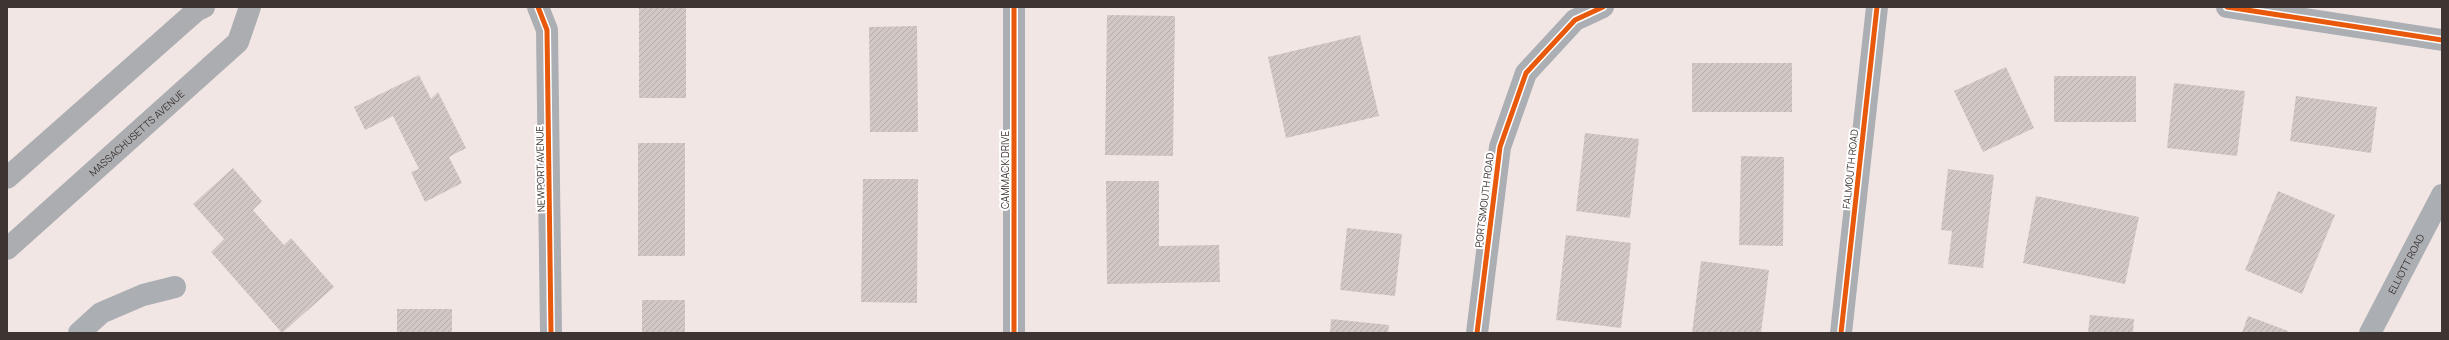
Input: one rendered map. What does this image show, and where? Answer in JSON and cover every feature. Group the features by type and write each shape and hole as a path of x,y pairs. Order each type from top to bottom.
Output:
{"main road":[{"path":"7,178 196,11 204,7"},
{"name":"MASSACHUSETTS AVENUE","path":"7,249 238,42 250,7"}],"street":[{"name":"NEWPORT AVENUE","path":"538,7 547,30 551,333"},
{"name":"CAMMACK DRIVE","path":"1014,7 1014,333"},
{"name":"PORTSMOUTH ROAD","path":"1477,333 1500,147 1526,73 1575,20 1603,7"},
{"name":"FALMOUTH ROAD","path":"1841,333 1877,7"},
{"path":"2227,7 2442,40"},
{"name":"ELLIOTT ROAD","path":"2370,333 2442,196"},
{"path":"79,333 101,313 143,295 176,287"}],"building":[{"path":"639,7 686,7 686,98 639,98"},
{"path":"1107,15 1175,16 1173,156 1105,155"},
{"path":"917,26 918,132 870,132 869,27"},
{"path":"1360,35 1379,116 1286,138 1268,57"},
{"path":"1692,63 1792,63 1792,112 1692,112"},
{"path":"2006,67 2034,128 1983,152 1954,91"},
{"path":"419,75 431,99 438,92 466,148 449,157 462,183 425,202 411,172 419,169 393,116 365,130 354,107"},
{"path":"2054,76 2136,76 2136,122 2054,122"},
{"path":"2174,83 2245,91 2237,156 2167,148"},
{"path":"2296,96 2377,107 2371,153 2290,141"},
{"path":"1585,133 1639,139 1630,218 1576,211"},
{"path":"638,143 685,143 685,256 638,256"},
{"path":"1741,156 1784,157 1783,246 1739,245"},
{"path":"233,168 262,201 253,210 284,245 291,238 334,287 282,333 211,252 224,239 193,204"},
{"path":"1948,169 1994,175 1983,268 1948,264 1952,231 1941,230"},
{"path":"863,179 918,179 917,303 861,302"},
{"path":"1106,181 1159,181 1159,246 1219,245 1220,282 1107,284"},
{"path":"2278,191 2335,215 2302,294 2245,270"},
{"path":"2036,196 2139,217 2125,284 2023,263"},
{"path":"1347,228 1402,234 1395,296 1340,290"},
{"path":"1566,235 1631,243 1621,328 1556,320"},
{"path":"1701,261 1769,270 1761,333 1692,333"},
{"path":"642,300 685,300 685,333 642,333"},
{"path":"397,309 452,309 452,333 397,333"},
{"path":"2090,315 2134,319 2133,333 2088,333"},
{"path":"2248,316 2288,331 2288,333 2242,333"},
{"path":"1331,319 1389,325 1388,333 1330,333"}],"cycle path":[{"path":"538,7 547,30 551,333"},
{"path":"1014,7 1014,333"},
{"path":"1477,333 1500,147 1526,73 1575,20 1603,7"},
{"path":"1841,333 1877,7"},
{"path":"2227,7 2442,40"}]}
